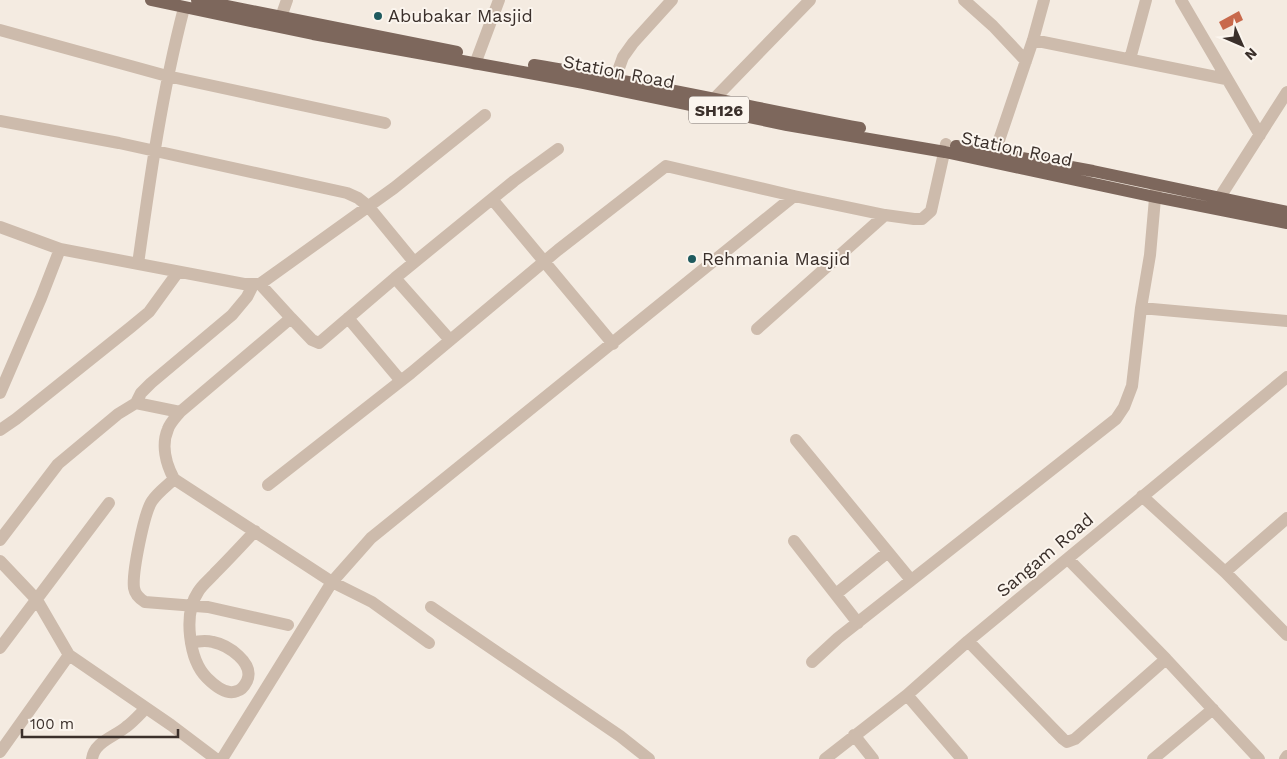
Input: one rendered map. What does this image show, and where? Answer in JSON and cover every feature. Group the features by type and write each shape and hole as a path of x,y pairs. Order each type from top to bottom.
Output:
{"main road":[{"name":"Station Road","path":"151,0 312,34 477,60 615,78 1155,191 1287,223"},
{"name":"Station Road","path":"197,0 786,125 945,148"},
{"name":"Station Road","path":"1155,191 1220,197 1287,212"}],"street":[{"path":"281,17 287,0"},
{"path":"477,60 499,0"},
{"path":"615,78 623,57 633,43 672,0"},
{"path":"713,100 810,0"},
{"path":"964,0 993,26 1026,61"},
{"path":"993,157 1033,40 1044,0"},
{"path":"1130,59 1146,0"},
{"path":"1181,0 1260,135"},
{"path":"138,264 154,151 168,76 184,8"},
{"path":"0,30 168,76 385,123"},
{"path":"1033,40 1226,79"},
{"path":"1220,197 1287,92"},
{"path":"0,540 58,464 118,414 136,403 141,393 151,383 232,315 256,285 394,188 484,115"},
{"path":"0,121 154,151 347,193 358,198 368,206 414,262"},
{"path":"268,486 401,380 545,261 666,166 885,215 922,219 931,211 945,148"},
{"path":"0,227 60,249 256,285 292,318 312,340 319,343 414,262 558,149"},
{"path":"812,662 824,650 911,580 1116,418 1124,407 1132,386 1141,308 1150,255 1155,191"},
{"path":"222,759 332,582 372,538 794,196"},
{"path":"492,199 613,344"},
{"path":"757,329 885,215"},
{"path":"0,393 5,365 41,298 60,249"},
{"path":"0,430 132,328 148,312 178,272"},
{"path":"395,278 450,340"},
{"path":"1141,308 1287,321"},
{"path":"292,318 180,412 168,429 164,451 168,468 174,479 332,582 372,602 429,643"},
{"path":"348,318 401,380"},
{"name":"Sangam Road","path":"824,759 907,695 968,641 1287,377"},
{"path":"136,403 180,412"},
{"path":"796,440 911,580"},
{"path":"174,479 153,500 147,511 137,556 134,588 140,599 146,602 208,607 288,625"},
{"path":"1142,496 1225,572 1287,635"},
{"path":"0,648 109,503"},
{"path":"1225,572 1287,518"},
{"path":"191,643 212,641 234,652 244,662 248,671 246,683 236,692 230,692 212,684 196,663 191,643 190,632 194,599 200,589 255,531"},
{"path":"794,540 858,623"},
{"path":"836,594 888,552"},
{"path":"1068,559 1213,708 1259,759"},
{"path":"0,561 36,600 69,655 216,759"},
{"path":"431,607 620,736 649,759"},
{"path":"968,641 1067,742 1075,739 1166,659"},
{"path":"0,752 69,655"},
{"path":"907,695 962,759"},
{"path":"92,759 92,755 97,748 124,729 146,708"},
{"path":"1153,759 1213,708"},
{"path":"854,735 873,759"}],"building":[{"path":"1239,11 1243,20 1223,30 1219,22"}],"place":[{"name":"Abubakar Masjid","path":"378,16"},
{"name":"Rehmania Masjid","path":"692,259"}]}
